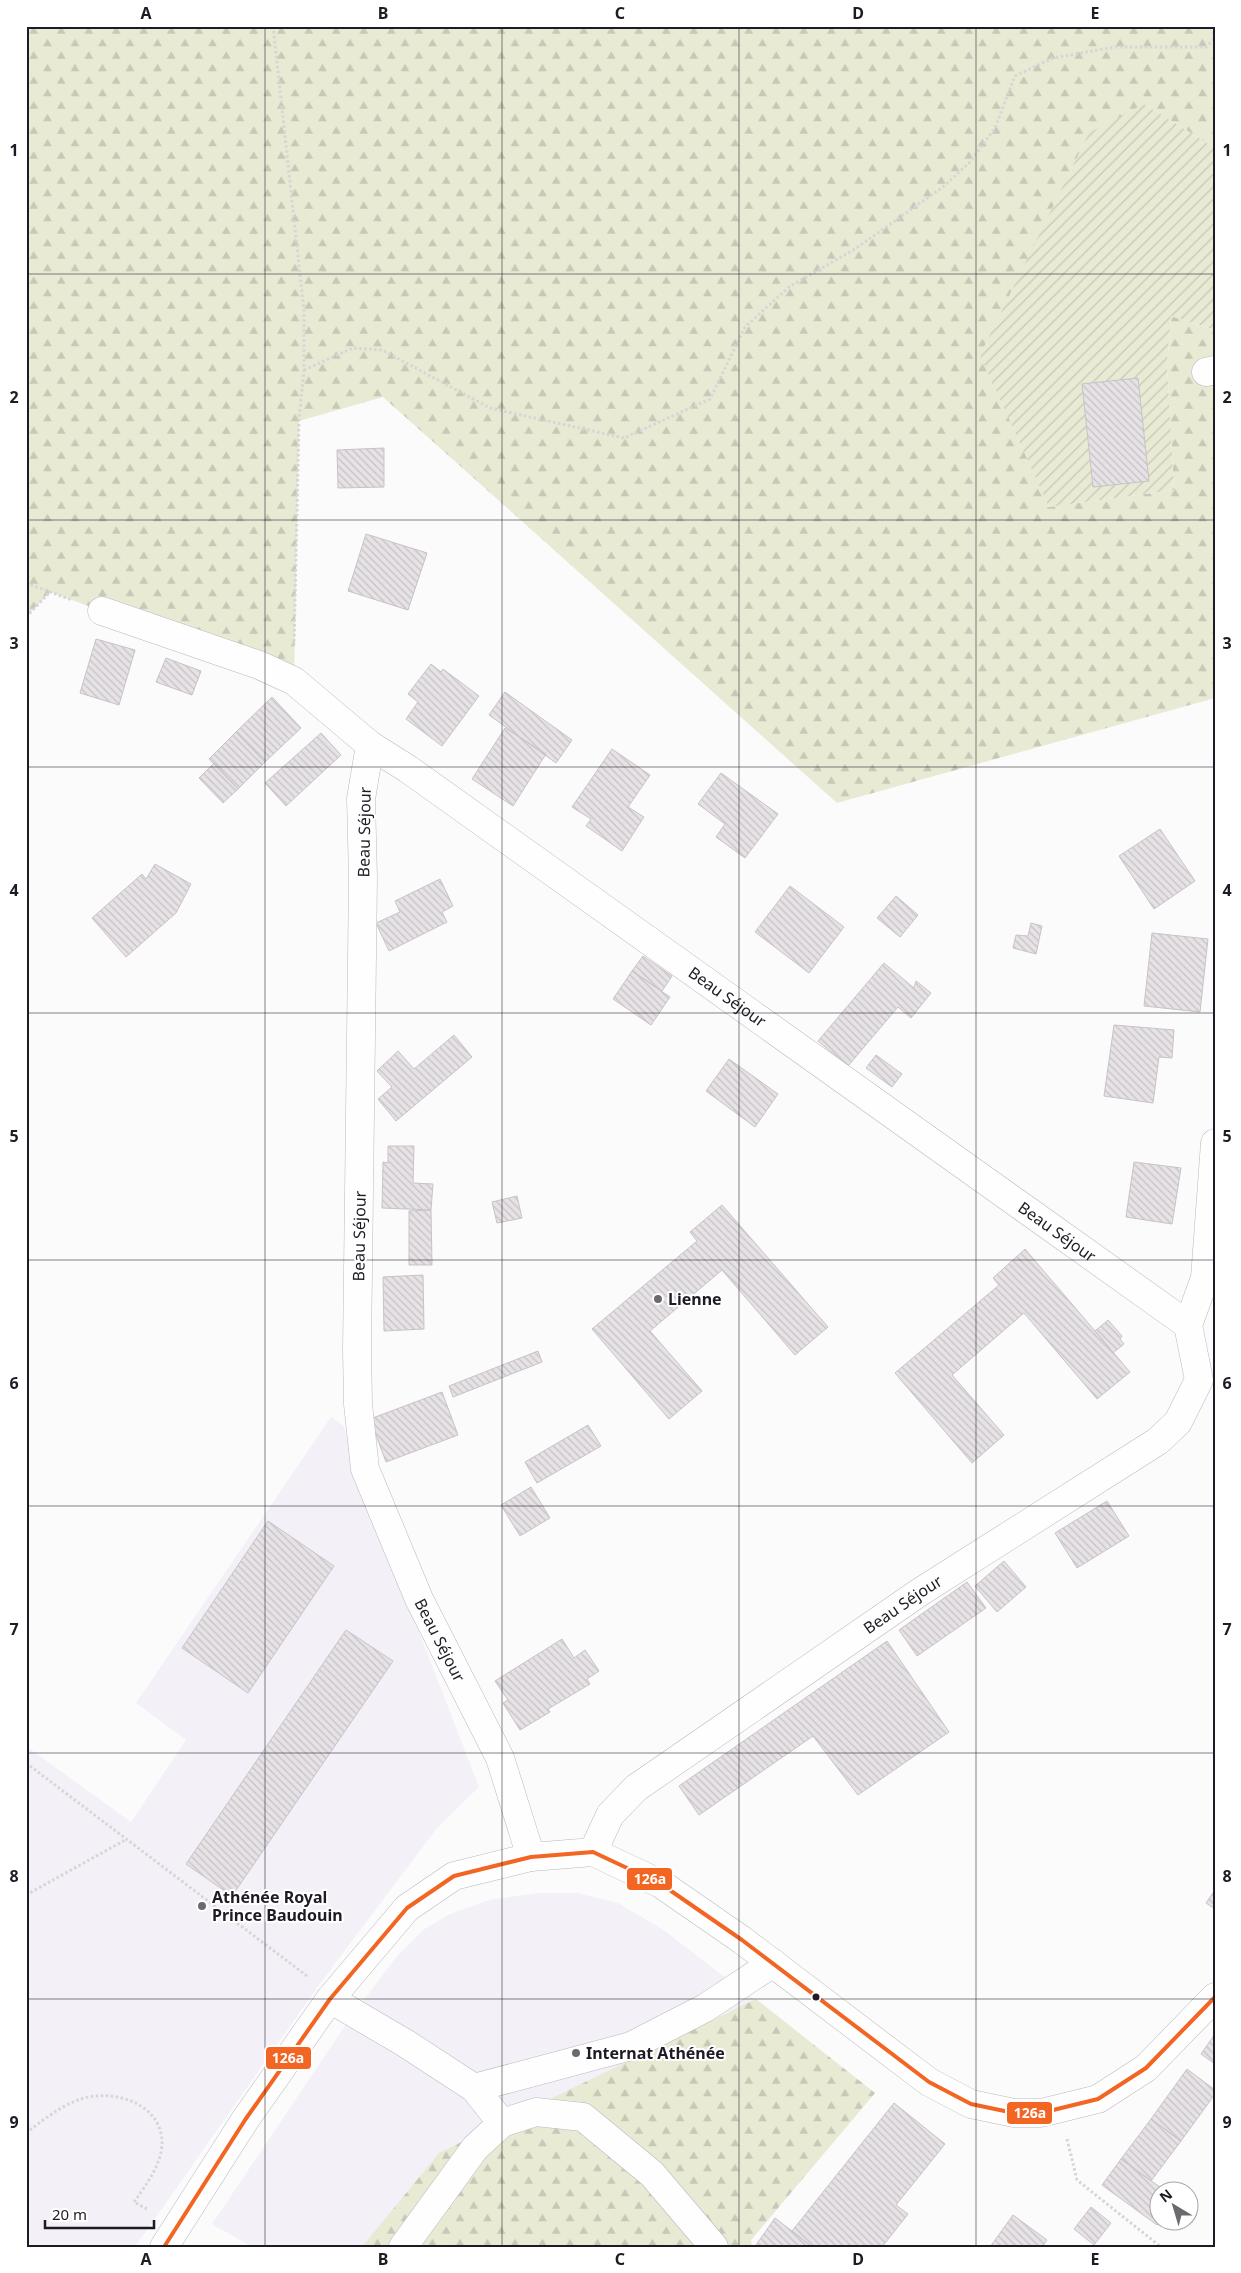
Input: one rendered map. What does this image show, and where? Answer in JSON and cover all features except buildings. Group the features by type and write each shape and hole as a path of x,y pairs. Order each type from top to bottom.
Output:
{"street":[{"path":"102,611 260,665 294,681 370,745"},
{"name":"Beau Séjour","path":"531,1857 500,1758 419,1598 365,1469 358,1404 357,1350 363,878 361,799 370,745 408,769 1188,1325 1199,1380 1178,1422 1158,1441 920,1592 636,1788 610,1815 593,1852"},
{"path":"1188,1325 1205,1278 1215,1143"},
{"path":"170,2237 245,2120 330,1999 407,1908 454,1876 531,1857 593,1852 661,1884 773,1963 929,2082 971,2104 1014,2113 1041,2113 1098,2100 1146,2068 1215,1997"},
{"path":"474,2088 631,2046 705,2008 773,1963"},
{"path":"330,1999 474,2088 502,2123"},
{"path":"403,2247 475,2148 502,2123 536,2112 584,2116 652,2174 714,2247"}],"path":[{"path":"273,26 304,311 304,370 299,420 294,681"},
{"path":"304,370 353,348 382,350 490,408 624,438 710,398 745,327 751,321 790,287 855,249 943,188 969,163 995,128 1015,76 1053,58 1115,47 1206,48 1215,38"},
{"path":"26,583 50,592 26,617"},
{"path":"26,1763 299,1970"},
{"path":"26,1895 128,1839"},
{"path":"26,2133 52,2113 78,2100 105,2096 120,2097 137,2103 159,2127 162,2142 154,2173 134,2202 170,2237"},
{"path":"1059,2109 1077,2180 1161,2247"}],"shaded area":[{"name":"Athénée Royal Prince Baudouin","path":"331,1417 344,1426 358,1484 411,1611 479,1787 437,1828 319,1985 135,2247 26,2247 26,1746 131,1822 186,1740 136,1703"},
{"name":"Internat Athénée","path":"538,1893 577,1893 618,1903 665,1931 875,2093 751,2240 752,2247 252,2247 212,2224 353,2014 398,1955 423,1930 450,1914 489,1900"}],"green space":[{"path":"26,26 1215,26 1215,148 1144,104 1048,507 1174,490 1167,364 1171,316 1215,330 1215,698 837,803 383,397 299,421 294,681 50,592 26,617"},
{"path":"1144,104 1215,148 1215,330 1171,316 1167,364 1174,490 1049,507 980,355 1089,133"},
{"path":"756,1999 875,2093 751,2240 752,2247 362,2247 439,2153"}],"transit line":[{"name":"126a","path":"164,2247 245,2120 330,1999 407,1908 454,1876 531,1857 593,1852 661,1884 742,1940 929,2082 971,2104 1014,2113 1041,2113 1098,2099 1146,2068 1215,1997"}],"place":[{"name":"Lienne","path":"658,1299"},
{"name":"Athénée Royal Prince Baudouin","path":"202,1906"},
{"name":"Internat Athénée","path":"576,2053"}]}
